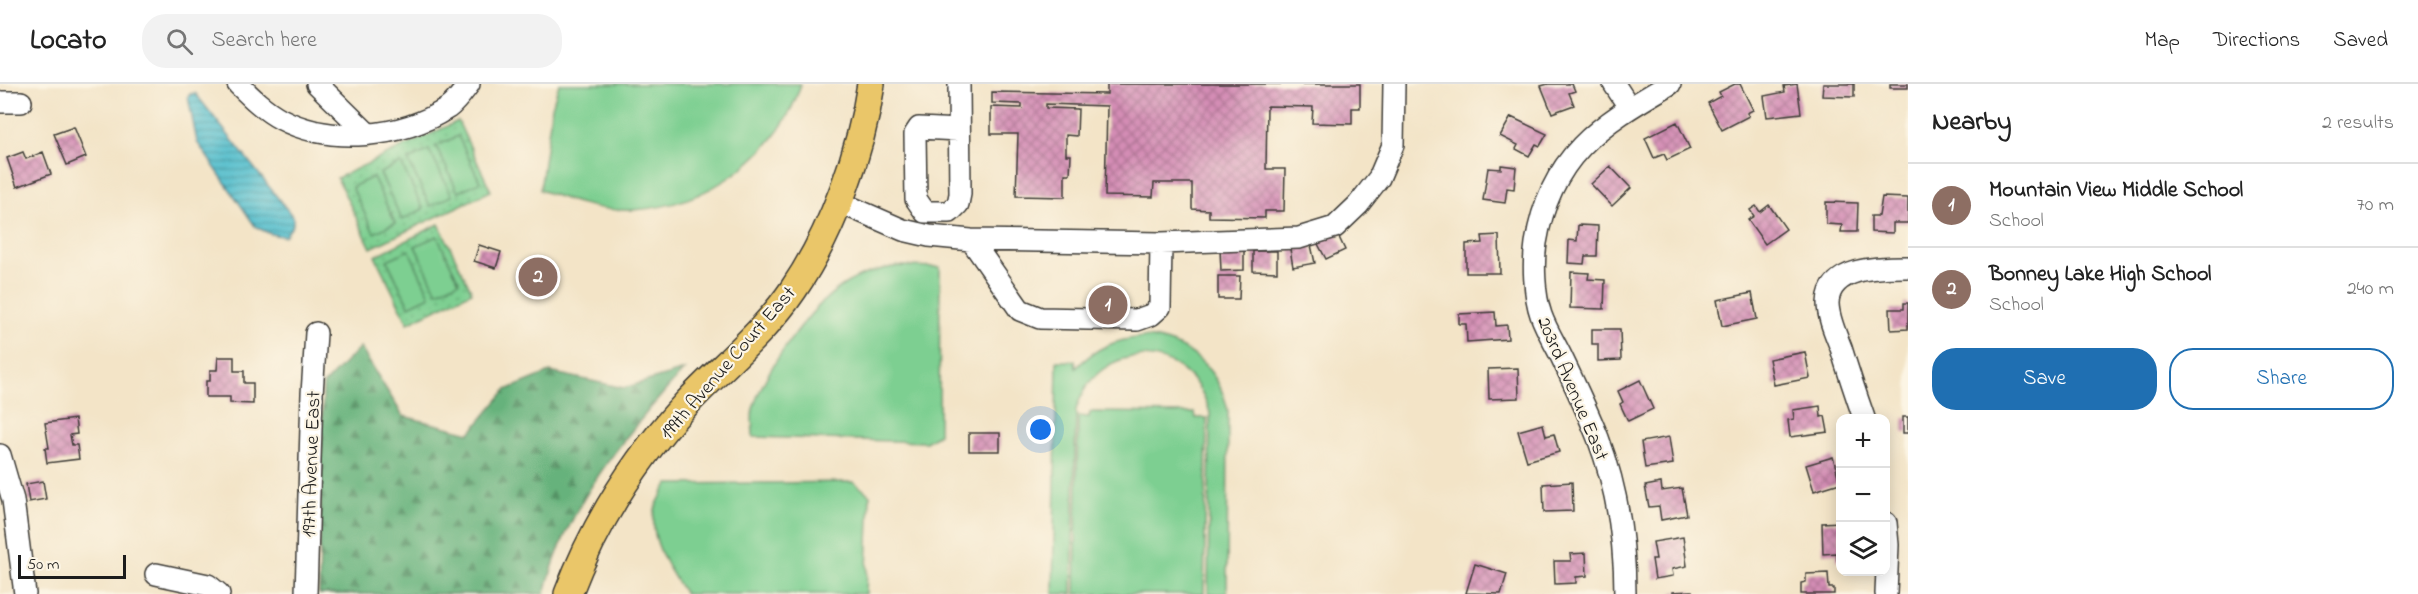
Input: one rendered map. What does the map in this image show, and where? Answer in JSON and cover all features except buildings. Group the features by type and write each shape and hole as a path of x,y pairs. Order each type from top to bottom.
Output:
{"main road":[{"name":"199th Avenue Court East","path":"568,594 581,560 605,513 632,472 686,404 759,330 792,291 839,202 860,134 871,84"}],"street":[{"path":"238,84 254,101 282,119 323,133 368,134 410,127 450,107 469,84"},
{"path":"317,84 368,134"},
{"path":"959,84 960,130"},
{"path":"839,202 903,230 929,236 971,240 1161,243 1299,238 1335,227 1358,205 1379,178 1393,145 1394,84"},
{"path":"1614,84 1629,107"},
{"name":"203rd Avenue East","path":"1625,594 1620,517 1610,477 1598,439 1577,388 1540,313 1534,268 1539,223 1549,195 1562,170 1578,148 1603,125 1670,84"},
{"path":"971,240 1020,310 1040,318 1137,320 1151,315 1160,307 1161,243"},
{"path":"1863,414 1828,305 1830,293 1840,281 1863,269 1908,267"},
{"name":"197th Avenue East","path":"306,594 316,333"},
{"path":"0,454 13,500 25,594"},
{"path":"156,574 208,585 219,594"},
{"path":"1886,594 1887,576"}],"green space":[{"path":"559,84 801,84 776,134 758,154 736,172 713,187 687,199 661,206 621,210 585,205 540,190 552,107"},
{"path":"458,121 491,191 371,248 337,178"},
{"path":"458,136 480,182 458,192 436,146"},
{"path":"429,150 452,196 430,206 408,160"},
{"path":"401,163 423,209 402,220 380,173"},
{"path":"373,177 395,223 374,233 352,187"},
{"path":"439,224 472,292 408,323 375,256"},
{"path":"437,236 459,282 437,292 415,246"},
{"path":"409,250 430,296 409,306 387,260"},
{"path":"899,266 940,267 939,434 926,442 753,437 752,412 759,394 778,359 803,324 829,296 842,286 869,273"},
{"path":"1144,337 1174,344 1199,359 1209,370 1224,396 1228,411 1227,594 1208,594 1210,413 1199,389 1184,371 1164,360 1143,356 1122,359 1103,369 1087,386 1076,410 1072,594 1053,594 1057,361 1075,361 1076,368 1098,350 1115,342"},
{"path":"360,347 403,416 470,433 506,390 550,372 624,388 684,370 619,446 582,502 554,562 545,594 319,594 323,385"},
{"path":"1090,412 1195,413 1196,418 1207,418 1204,594 1075,594 1078,416 1089,417"},
{"path":"854,482 870,495 866,594 685,594 667,565 657,543 655,510 668,484"}],"water":[{"path":"195,93 293,217 293,225 285,236 269,233 255,226 197,142 188,97"}],"place":[{"name":"Bonney Lake High School","path":"538,277"},
{"name":"Mountain View Middle School","path":"1108,305"}]}
